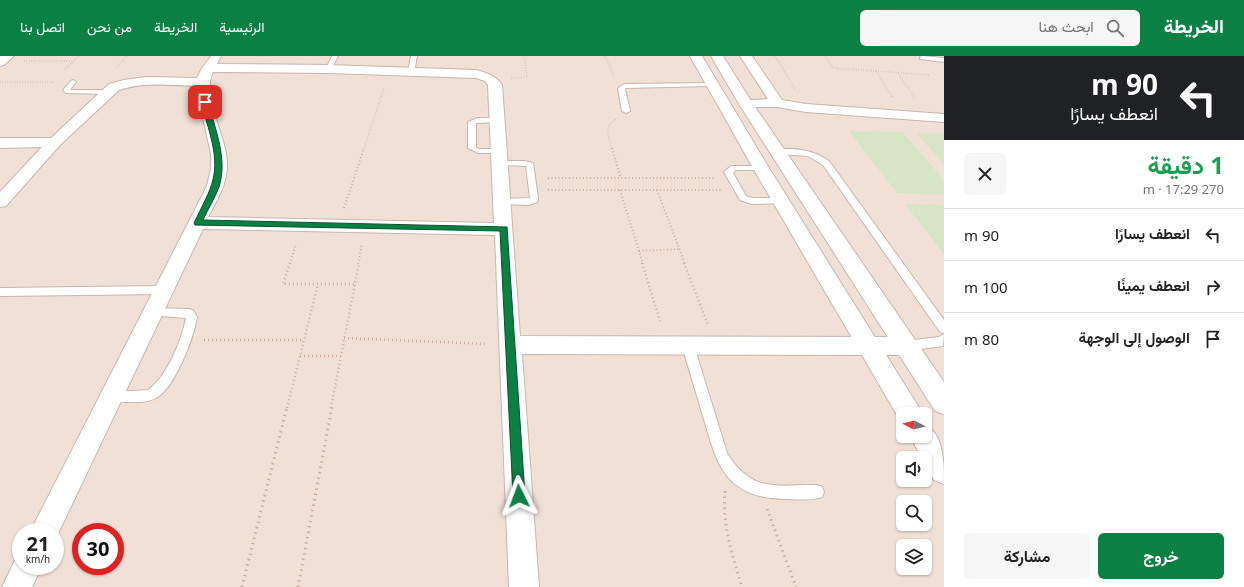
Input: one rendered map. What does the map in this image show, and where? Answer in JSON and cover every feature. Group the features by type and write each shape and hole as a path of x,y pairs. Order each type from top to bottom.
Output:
{"street":[{"path":"696,56 711,85 906,407"},
{"path":"717,56 734,86 944,403"},
{"path":"746,56 777,102"},
{"path":"0,202 55,142 106,92 125,83 209,69 332,63 390,71 413,64 476,74 486,76 493,80 495,85 500,157 524,587"},
{"path":"49,523 165,290 215,186 219,169 219,154 202,89 209,69"},
{"path":"711,85 734,86"},
{"path":"777,102 783,98 802,94"},
{"path":"746,104 777,102 806,108 944,118"},
{"path":"0,143 55,142"},
{"path":"198,223 504,229"},
{"path":"511,345 906,346"},
{"path":"927,443 944,471"},
{"path":"17,587 23,575"}],"lane":[{"path":"922,58 944,60"},
{"path":"73,82 66,88 68,92 106,92"},
{"path":"626,111 621,92 621,88 625,86 711,85"},
{"path":"497,120 478,120 472,122 472,148 478,151 527,164 531,167 534,200 502,202"},
{"path":"778,152 808,153 820,157 826,163 944,329"},
{"path":"761,168 730,170 728,172 743,198 747,200 781,201"},
{"path":"0,292 165,290"},
{"path":"112,397 145,396 153,394 165,383 192,317 189,313 153,312"},
{"path":"906,346 943,341 944,339"},
{"path":"678,346 721,456 729,471 742,484 760,491 817,492"}],"path":[{"path":"493,80 527,77 524,56"},
{"path":"605,56 616,81 625,86"},
{"path":"775,56 802,94"},
{"path":"825,56 833,68 936,75"},
{"path":"3,60 74,61"},
{"path":"338,226 390,71"},
{"path":"876,71 894,100"},
{"path":"898,72 918,102"},
{"path":"0,82 73,82"},
{"path":"621,178 607,132 607,126 611,121 618,118 626,111"},
{"path":"532,178 731,178"},
{"path":"533,190 738,190"},
{"path":"620,190 639,251 678,346"},
{"path":"657,190 716,346"},
{"path":"302,225 283,284 354,284"},
{"path":"298,587 365,226"},
{"path":"639,251 679,249"},
{"path":"242,587 318,284"},
{"path":"344,338 511,345"},
{"path":"183,341 304,340"},
{"path":"300,356 341,356"},
{"path":"729,471 724,495 725,523 742,587"},
{"path":"760,491 796,587"}],"shaded area":[{"path":"0,56 944,56 944,587 0,587"}],"green space":[{"path":"849,131 902,132 944,180 944,195 897,193"},
{"path":"916,133 944,133 944,164"},
{"path":"905,204 944,205 944,254"}],"route":[{"path":"205,102 219,154 219,169 215,186 198,223 504,229 519,496"}]}
